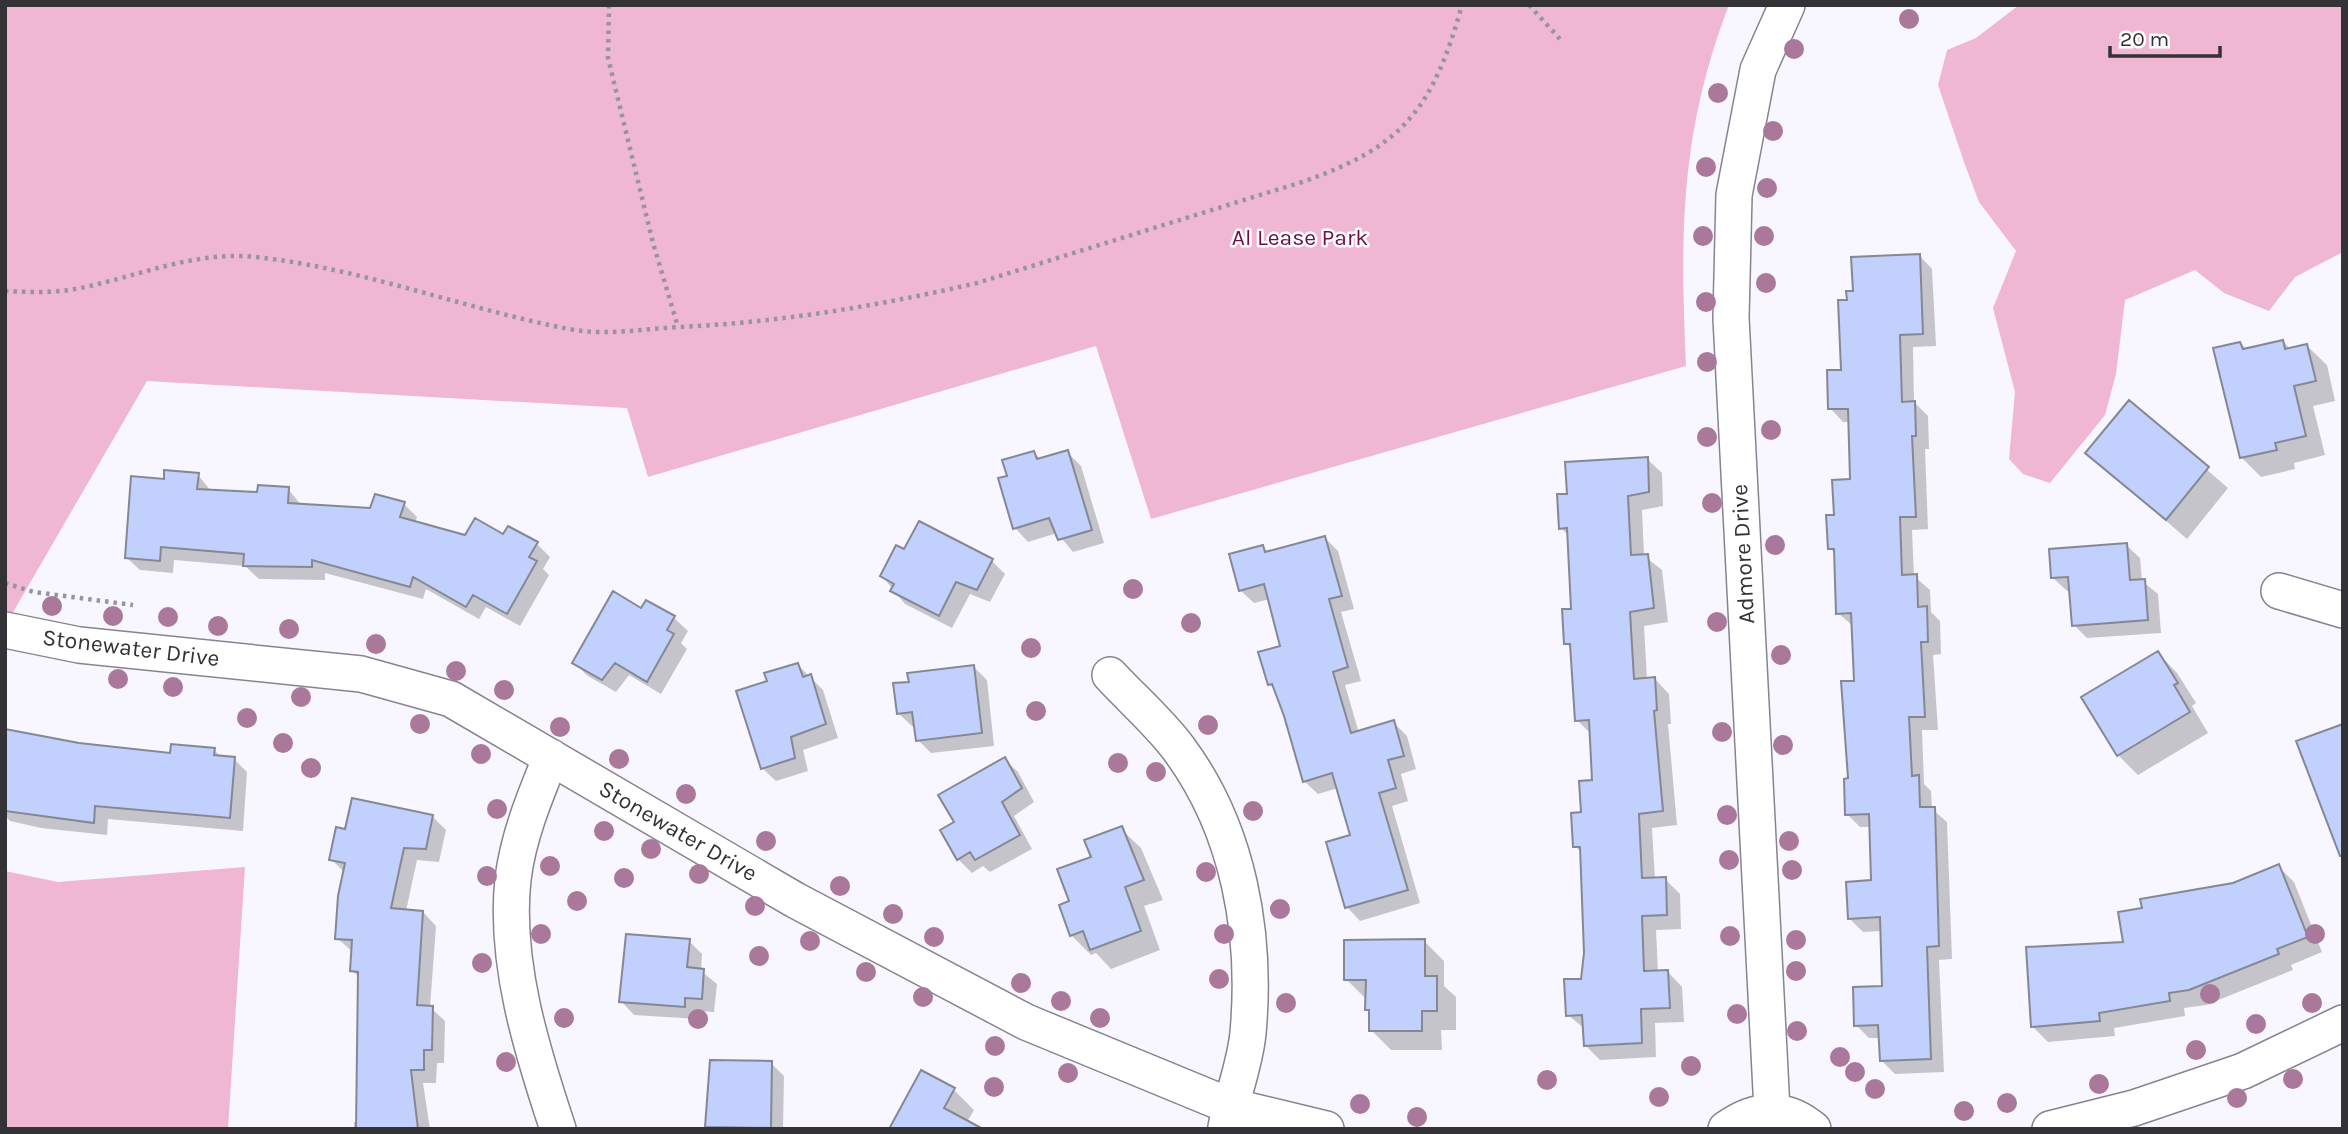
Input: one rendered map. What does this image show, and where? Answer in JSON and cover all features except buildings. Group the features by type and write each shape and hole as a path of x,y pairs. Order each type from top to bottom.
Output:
{"street":[{"name":"Admore Drive","path":"1772,1110 1731,318 1734,195 1758,70 1787,5"},
{"path":"2279,591 2343,610"},
{"name":"Stonewater Drive","path":"5,629 79,645 361,674 452,699 795,900 1026,1022 1228,1117 1325,1129"},
{"path":"1110,675 1178,747 1207,791 1228,842 1244,902 1248,968 1248,1035 1228,1117"},
{"path":"551,757 524,828 513,877 511,915 517,971 541,1079 558,1129"},
{"path":"2050,1129 2134,1108 2243,1071 2343,1023"},
{"path":"1726,1129 1747,1114 1772,1110 1794,1115 1813,1129"}],"path":[{"path":"609,5 608,58 653,243 678,327"},
{"path":"5,291 68,290 169,264 218,256 254,256 355,274 570,330 613,333 796,319 977,283 1341,169 1393,139 1409,118 1431,88 1450,48 1462,5"},
{"path":"1529,5 1560,39"},
{"path":"5,583 34,592 133,605"}],"green space":[{"name":"Al Lease Park","path":"5,5 1729,5 1713,52 1692,140 1684,227 1686,366 1151,519 1096,346 648,477 627,408 147,381 5,626"},
{"path":"2019,5 2343,5 2343,252 2295,277 2269,311 2224,293 2195,270 2125,300 2116,374 2105,415 2050,483 2023,474 2009,459 2015,392 1993,308 2016,251 1979,202 1938,85 1947,50 1976,38"},
{"path":"245,867 228,1129 5,1129 5,871 58,882"}]}
